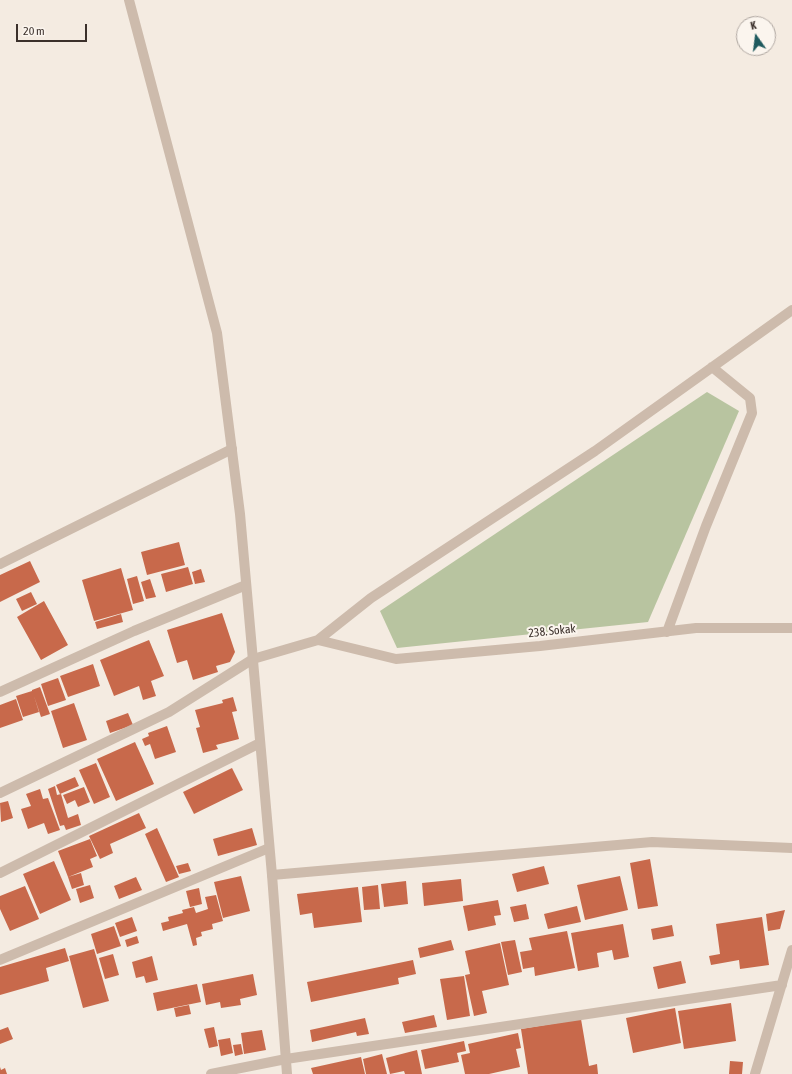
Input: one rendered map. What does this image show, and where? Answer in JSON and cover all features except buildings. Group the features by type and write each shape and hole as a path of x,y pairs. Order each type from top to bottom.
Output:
{"street":[{"path":"129,0 217,333 240,514 272,875 287,1074"},
{"path":"0,793 169,712 253,659 318,640 371,598 594,451 792,310"},
{"path":"667,632 706,526 752,413 750,398 712,367"},
{"path":"0,564 232,449"},
{"path":"0,692 134,631 246,585"},
{"name":"238. Sokak","path":"318,640 396,659 540,646 696,628 792,628"},
{"path":"0,873 260,743"},
{"path":"272,875 652,842 792,848"},
{"path":"0,960 269,848"},
{"path":"755,1074 792,950"},
{"path":"211,1074 286,1060 782,985"}],"green space":[{"path":"707,392 739,411 648,622 397,648 380,611"}]}
